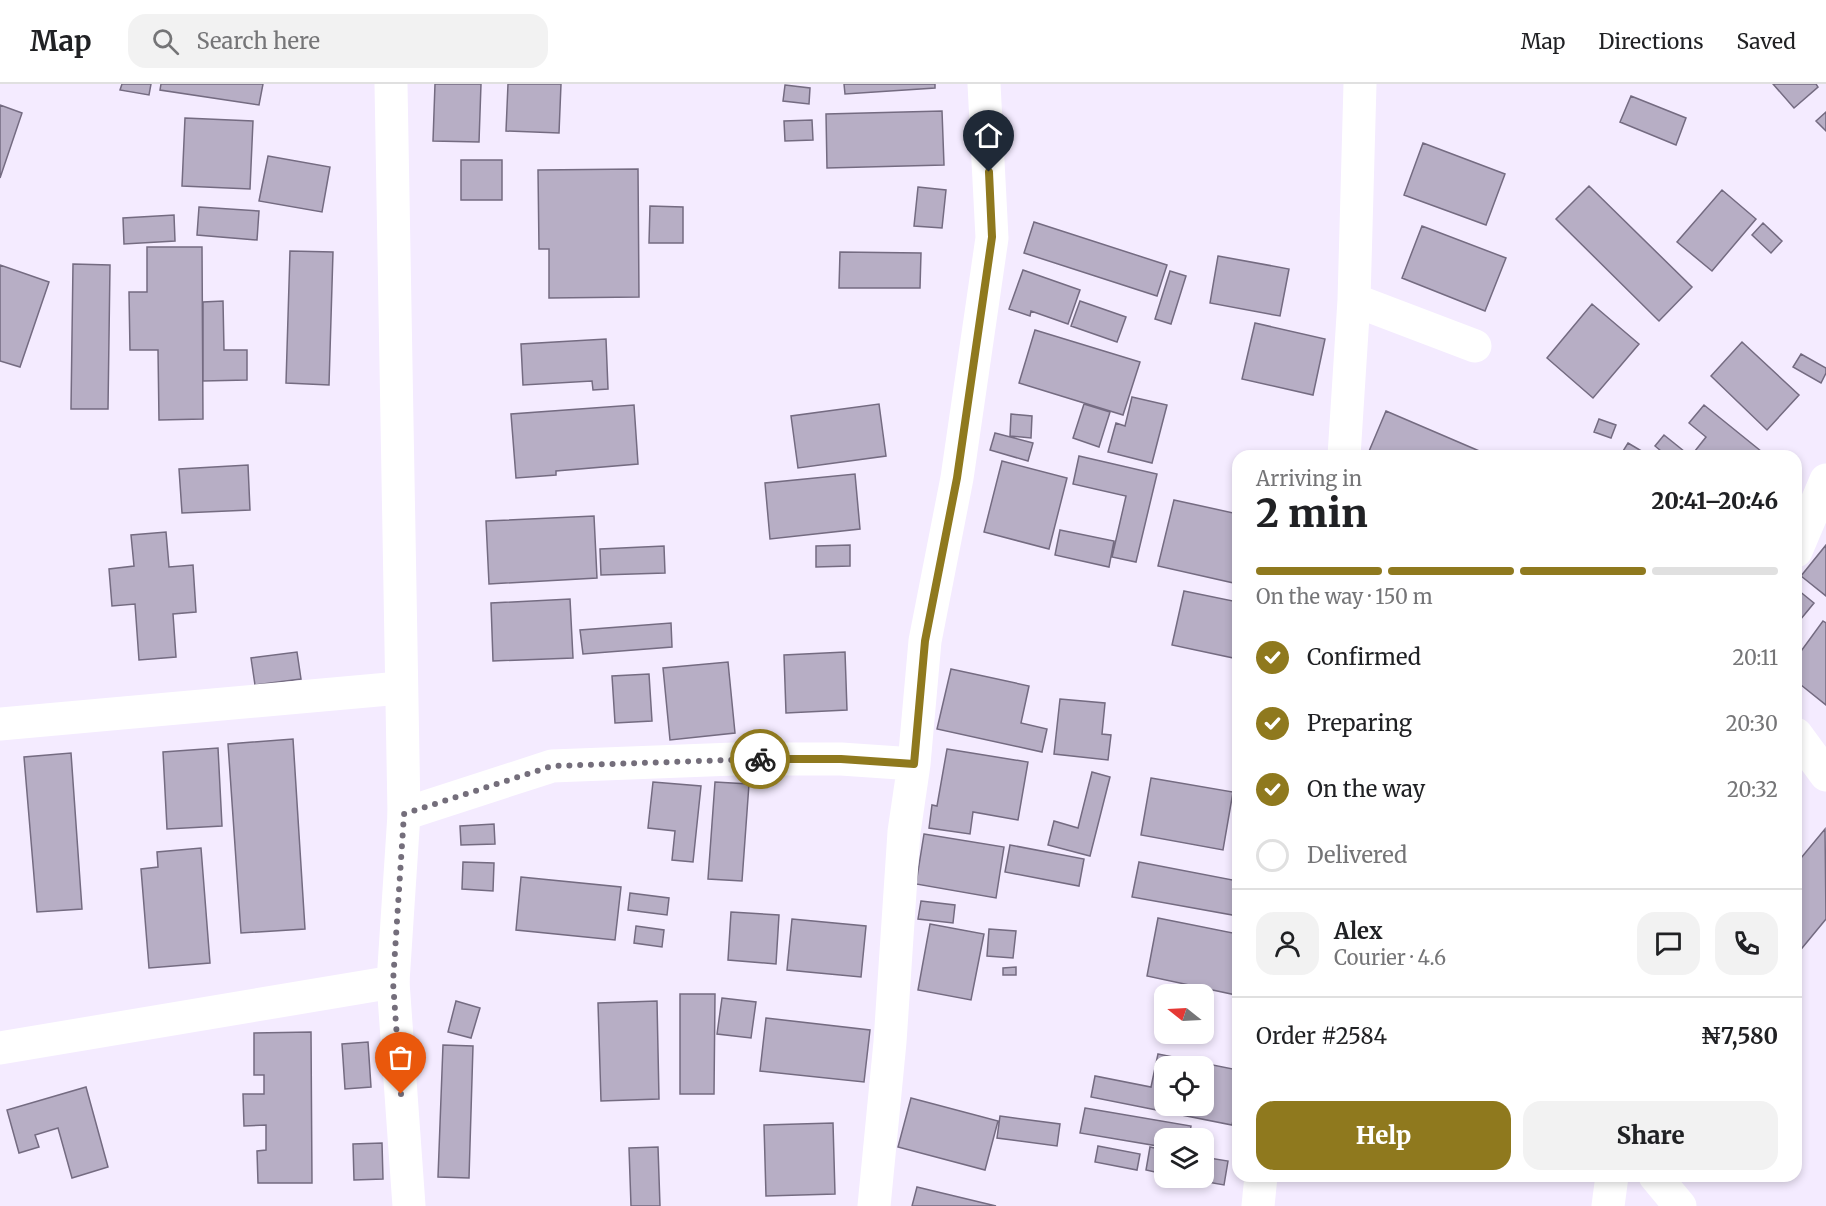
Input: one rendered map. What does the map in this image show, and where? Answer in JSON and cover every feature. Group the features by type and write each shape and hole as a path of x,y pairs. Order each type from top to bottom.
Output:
{"street":[{"path":"392,84 400,688 404,814 393,982 409,1206"},
{"path":"874,1206 890,1042 904,832 914,764 925,641 957,478 992,237 984,84"},
{"path":"1344,450 1354,300 1360,84"},
{"path":"1354,300 1475,346"},
{"path":"1802,537 1826,480"},
{"path":"0,723 400,688"},
{"path":"1802,742 1826,775"},
{"path":"404,814 552,766 734,759 841,759 914,764"},
{"path":"0,1048 393,982"},
{"path":"1258,1206 1260,1182"},
{"path":"1608,1206 1611,1182"},
{"path":"1660,1182 1680,1206"}],"building":[{"path":"122,84 151,84 149,95 120,90"},
{"path":"161,84 263,84 259,105 160,90"},
{"path":"435,84 481,84 479,142 433,141"},
{"path":"508,84 561,84 559,133 506,131"},
{"path":"844,84 935,84 935,88 845,94"},
{"path":"1773,84 1816,84 1818,87 1794,108"},
{"path":"785,85 810,88 809,104 783,101"},
{"path":"1631,96 1686,118 1676,145 1620,122"},
{"path":"0,105 22,113 0,178"},
{"path":"942,111 944,165 827,168 826,114"},
{"path":"1826,112 1826,131 1816,121"},
{"path":"185,118 253,121 250,189 182,186"},
{"path":"812,120 813,140 785,141 784,121"},
{"path":"1423,143 1505,174 1486,225 1404,195"},
{"path":"268,156 330,167 322,212 259,201"},
{"path":"461,160 502,160 502,200 461,200"},
{"path":"638,169 639,297 549,298 549,249 539,249 538,170"},
{"path":"1589,186 1692,287 1659,321 1556,219"},
{"path":"918,187 946,190 942,228 914,226"},
{"path":"1722,190 1756,219 1712,271 1677,242"},
{"path":"650,206 683,207 683,243 649,243"},
{"path":"199,207 259,211 257,240 197,235"},
{"path":"174,215 175,241 124,244 123,218"},
{"path":"1034,222 1167,265 1157,296 1024,253"},
{"path":"1763,223 1782,241 1771,253 1752,235"},
{"path":"1422,226 1506,258 1485,311 1402,278"},
{"path":"147,247 202,247 203,419 159,420 158,350 130,350 129,292 147,292"},
{"path":"290,251 333,252 329,385 286,383"},
{"path":"840,252 921,253 920,288 839,288"},
{"path":"1218,256 1289,269 1280,316 1210,303"},
{"path":"73,264 110,265 108,409 71,409"},
{"path":"0,265 49,282 20,367 0,361"},
{"path":"1023,270 1080,290 1068,324 1031,311 1030,316 1009,309"},
{"path":"1170,271 1186,276 1171,324 1155,319"},
{"path":"223,301 224,350 247,350 247,380 203,381 203,302"},
{"path":"1080,301 1126,317 1117,342 1071,326"},
{"path":"1592,304 1639,344 1593,398 1547,358"},
{"path":"1255,323 1325,339 1313,395 1242,379"},
{"path":"1035,330 1140,362 1123,415 1019,383"},
{"path":"606,339 608,389 593,390 592,381 523,385 521,344"},
{"path":"1742,342 1799,395 1767,430 1711,376"},
{"path":"1801,354 1826,368 1821,383 1793,367"},
{"path":"1132,397 1167,405 1152,463 1108,452 1116,423 1125,426"},
{"path":"879,404 886,456 798,468 791,416"},
{"path":"1084,404 1110,412 1099,447 1073,438"},
{"path":"634,405 638,464 556,471 556,475 516,478 511,414"},
{"path":"1704,405 1760,450 1696,450 1706,437 1689,423"},
{"path":"1386,411 1477,450 1370,450"},
{"path":"1011,414 1032,416 1031,438 1010,436"},
{"path":"1599,419 1616,425 1611,438 1594,432"},
{"path":"995,433 1033,443 1028,461 990,450"},
{"path":"1664,435 1683,450 1660,450 1655,446"},
{"path":"1628,443 1640,450 1624,450"},
{"path":"1079,456 1157,474 1136,562 1112,557 1126,496 1073,484"},
{"path":"1002,461 1067,478 1049,549 984,532"},
{"path":"248,465 250,510 182,513 179,469"},
{"path":"855,474 860,529 770,539 765,483"},
{"path":"1174,500 1232,513 1232,583 1158,566"},
{"path":"594,516 597,578 489,584 486,521"},
{"path":"1060,530 1114,541 1109,567 1055,555"},
{"path":"166,532 169,567 193,565 196,612 173,614 176,657 139,660 135,604 112,606 109,569 134,566 131,535"},
{"path":"850,545 850,566 816,567 816,546"},
{"path":"1826,545 1826,596 1802,575"},
{"path":"664,546 665,573 601,575 600,549"},
{"path":"1184,591 1232,601 1232,658 1172,645"},
{"path":"1802,593 1814,603 1802,618"},
{"path":"570,599 573,658 493,661 491,603"},
{"path":"1823,621 1826,623 1826,705 1802,686 1802,650"},
{"path":"671,623 672,647 583,654 580,630"},
{"path":"297,652 301,679 255,685 251,658"},
{"path":"845,652 847,710 786,713 784,655"},
{"path":"728,662 735,733 670,740 663,668"},
{"path":"951,669 1029,686 1021,723 1047,729 1042,752 937,729"},
{"path":"649,674 652,721 615,723 612,676"},
{"path":"1060,699 1105,703 1102,734 1111,735 1108,760 1054,754"},
{"path":"293,739 305,929 241,933 228,744"},
{"path":"218,748 222,826 167,829 163,752"},
{"path":"947,749 1028,762 1018,820 973,812 970,834 929,828 932,805 937,806"},
{"path":"71,753 82,909 37,912 24,757"},
{"path":"1092,772 1110,777 1090,856 1048,845 1054,821 1078,828"},
{"path":"1151,778 1232,792 1223,850 1141,835"},
{"path":"653,782 701,786 693,862 672,860 675,831 648,828"},
{"path":"715,782 749,784 742,881 708,879"},
{"path":"494,824 495,844 461,845 460,826"},
{"path":"1825,829 1826,919 1802,948 1802,857"},
{"path":"924,834 1004,847 996,898 916,884"},
{"path":"1010,845 1084,859 1079,886 1005,872"},
{"path":"201,848 210,963 149,968 141,869 158,867 157,852"},
{"path":"463,862 494,863 493,891 462,889"},
{"path":"1139,862 1232,880 1232,915 1132,897"},
{"path":"521,877 621,887 615,940 516,930"},
{"path":"630,893 669,898 667,915 628,910"},
{"path":"921,901 955,905 953,923 918,919"},
{"path":"731,912 779,915 776,964 728,960"},
{"path":"1158,918 1232,933 1232,994 1214,990 1214,984 1184,984 1147,976"},
{"path":"792,919 866,926 861,977 787,970"},
{"path":"930,924 984,934 971,1000 918,990"},
{"path":"636,926 664,930 662,947 634,943"},
{"path":"989,929 1016,931 1013,958 987,956"},
{"path":"1016,967 1016,975 1003,975 1003,968"},
{"path":"680,994 715,994 714,1094 680,1094"},
{"path":"722,998 756,1002 751,1038 717,1034"},
{"path":"456,1001 480,1008 471,1038 448,1032"},
{"path":"657,1001 659,1099 601,1101 598,1003"},
{"path":"766,1018 870,1030 864,1082 760,1071"},
{"path":"311,1032 312,1183 258,1183 257,1151 266,1150 266,1125 244,1126 243,1094 264,1094 264,1075 254,1075 254,1033"},
{"path":"368,1042 371,1087 345,1089 342,1044"},
{"path":"443,1045 473,1046 469,1178 438,1177"},
{"path":"1214,1065 1232,1069 1232,1125 1187,1116 1214,1116"},
{"path":"1154,1073 1154,1110 1091,1097 1095,1076 1151,1087"},
{"path":"86,1087 108,1167 72,1178 58,1128 35,1135 39,1147 19,1153 7,1110"},
{"path":"911,1098 998,1121 985,1170 898,1147"},
{"path":"1085,1108 1191,1126 1191,1128 1154,1128 1154,1145 1080,1133"},
{"path":"1000,1116 1060,1124 1057,1146 997,1138"},
{"path":"833,1123 835,1194 766,1196 764,1125"},
{"path":"382,1143 383,1179 354,1180 353,1144"},
{"path":"1098,1146 1140,1154 1137,1170 1095,1162"},
{"path":"658,1147 660,1206 631,1206 629,1148"},
{"path":"1150,1147 1154,1148 1154,1172 1146,1170"},
{"path":"1214,1159 1228,1161 1224,1185 1214,1183"},
{"path":"917,1187 996,1206 912,1206"}],"way so far":[{"path":"401,1094 393,982 404,814 552,766 760,759"}],"route":[{"path":"760,759 841,759 914,764 925,641 957,478 992,237 989,172"}]}
